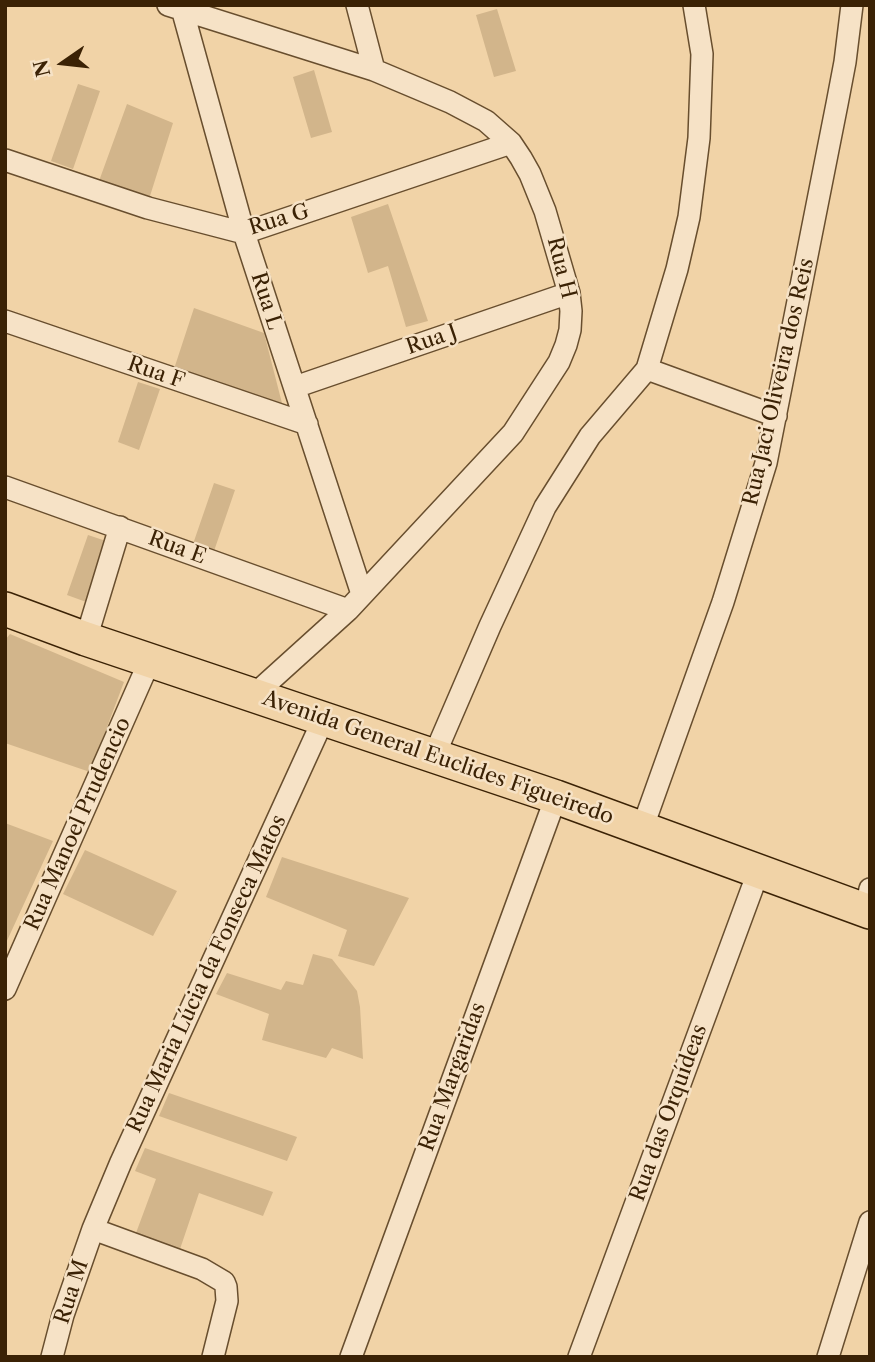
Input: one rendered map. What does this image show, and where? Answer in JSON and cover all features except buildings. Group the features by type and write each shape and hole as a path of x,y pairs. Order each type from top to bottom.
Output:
{"main road":[{"name":"Avenida General Euclides Figueiredo","path":"6,611 556,797 759,870 868,903"}],"street":[{"path":"357,5 374,70"},
{"path":"434,756 545,506 590,436 648,369 689,217 699,138 702,54 694,5"},
{"name":"Rua Jaci Oliveira dos Reis","path":"642,829 723,602 766,463 839,94 852,5"},
{"name":"Rua H","path":"177,7 374,70 450,102 486,121 511,144 530,174 545,211 569,293 570,330 566,345 559,362 513,433 355,602 254,695"},
{"name":"Rua L","path":"177,7 244,233 307,424 355,602"},
{"name":"Rua G","path":"5,160 148,208 244,233 511,144"},
{"name":"Rua J","path":"295,387 569,293"},
{"name":"Rua F","path":"5,321 307,424"},
{"path":"648,369 776,416"},
{"name":"Rua E","path":"5,486 120,527 355,602"},
{"path":"86,639 120,527"},
{"name":"Rua Manoel Prudencio","path":"5,989 150,660"},
{"name":"Rua Maria Lúcia da Fonseca Matos","path":"93,1228 323,720"},
{"name":"Rua Margaridas","path":"351,1357 556,797"},
{"name":"Rua das Orquídeas","path":"579,1357 759,870"},
{"path":"828,1357 870,1223"},
{"path":"93,1228 202,1269 224,1282 227,1301 214,1357"},
{"name":"Rua M","path":"52,1357 63,1315 93,1228"}],"shaded area":[{"path":"497,9 516,71 494,77 476,15"},
{"path":"314,70 332,132 311,138 293,77"},
{"path":"78,84 100,91 73,169 51,161"},
{"path":"127,104 173,123 150,196 99,181"},
{"path":"388,204 428,321 406,327 388,266 368,273 351,217"},
{"path":"194,308 264,333 284,411 174,369"},
{"path":"138,382 160,389 139,450 118,442"},
{"path":"214,483 235,490 214,551 193,544"},
{"path":"88,535 109,542 89,603 67,595"},
{"path":"10,634 124,682 90,772 5,743 5,640"},
{"path":"5,823 53,841 5,945"},
{"path":"85,850 177,891 153,936 63,894"},
{"path":"282,857 409,898 374,966 338,956 347,930 266,897"},
{"path":"313,954 332,959 357,991 363,1059 332,1048 326,1058 262,1040 269,1014 216,994 227,973 281,990 286,981 303,985"},
{"path":"169,1093 297,1137 287,1161 159,1116"},
{"path":"145,1148 273,1192 263,1216 199,1193 179,1252 136,1233 156,1179 135,1171"}]}
